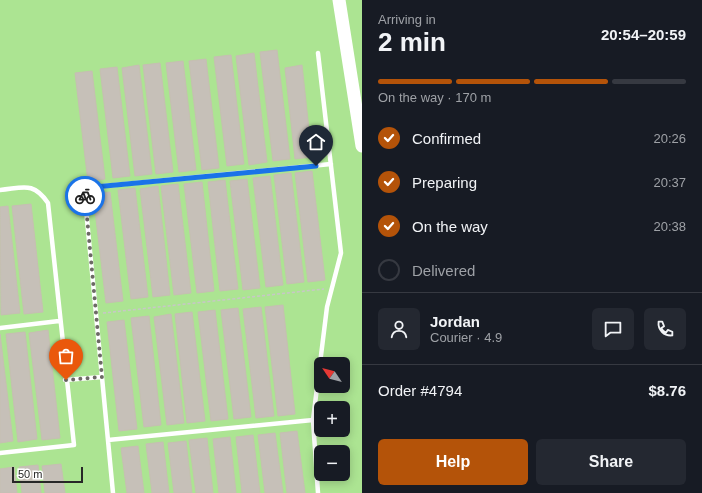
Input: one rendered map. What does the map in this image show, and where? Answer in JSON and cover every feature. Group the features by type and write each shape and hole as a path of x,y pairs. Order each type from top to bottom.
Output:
{"main road":[{"path":"339,0 362,146"}],"lane":[{"path":"318,53 341,253 326,314 313,420 318,493"},
{"path":"113,493 84,188 331,164"},
{"path":"0,190 30,187 41,192 48,203 59,321 74,445 0,453"},
{"path":"0,328 59,321"},
{"path":"66,380 102,377"},
{"path":"108,440 313,420"}],"path":[{"path":"96,314 332,288"}],"green space":[{"path":"0,0 362,0 362,493 0,493"}],"building":[{"path":"277,50 290,159 273,161 260,52"},
{"path":"254,53 267,162 249,165 236,56"},
{"path":"231,55 244,164 227,166 214,57"},
{"path":"206,59 219,168 202,170 189,61"},
{"path":"183,61 196,170 179,172 166,63"},
{"path":"160,63 173,172 156,174 143,65"},
{"path":"139,65 152,174 135,176 122,68"},
{"path":"302,65 312,157 295,159 285,68"},
{"path":"117,67 130,176 113,178 100,69"},
{"path":"92,71 105,179 88,182 75,73"},
{"path":"312,171 325,280 308,282 295,173"},
{"path":"291,173 304,282 287,284 274,175"},
{"path":"270,176 283,285 266,287 253,178"},
{"path":"247,179 260,288 243,290 230,181"},
{"path":"225,180 238,289 220,291 208,182"},
{"path":"202,182 214,291 197,293 184,184"},
{"path":"178,184 191,293 174,295 161,186"},
{"path":"158,186 170,295 153,297 140,189"},
{"path":"135,188 148,297 131,299 118,190"},
{"path":"110,192 123,301 106,303 93,194"},
{"path":"31,204 43,312 24,314 12,206"},
{"path":"8,206 20,313 1,315 0,207"},
{"path":"283,305 295,414 278,416 265,307"},
{"path":"261,307 274,416 256,418 243,309"},
{"path":"238,308 251,417 234,419 221,310"},
{"path":"215,310 228,419 211,421 198,312"},
{"path":"192,312 205,421 187,423 175,314"},
{"path":"171,314 184,423 167,425 154,317"},
{"path":"149,316 161,425 144,427 131,318"},
{"path":"124,320 137,429 119,431 107,322"},
{"path":"48,330 60,438 42,440 29,333"},
{"path":"25,332 37,439 18,442 6,334"},
{"path":"0,334 13,441 0,443"},
{"path":"297,431 305,493 287,493 280,433"},
{"path":"275,433 283,493 265,493 258,435"},
{"path":"253,435 260,493 242,493 236,437"},
{"path":"230,437 236,493 219,493 213,439"},
{"path":"207,438 213,493 196,493 189,440"},
{"path":"186,441 192,493 174,493 168,443"},
{"path":"163,442 169,493 152,493 146,444"},
{"path":"138,446 144,493 127,493 121,448"},
{"path":"61,464 65,493 45,493 42,466"},
{"path":"38,465 41,493 22,493 19,467"},
{"path":"14,467 17,493 0,493 0,469"}],"way so far":[{"path":"66,380 102,377 85,196"}],"route":[{"path":"85,196 84,188 316,166"}]}
